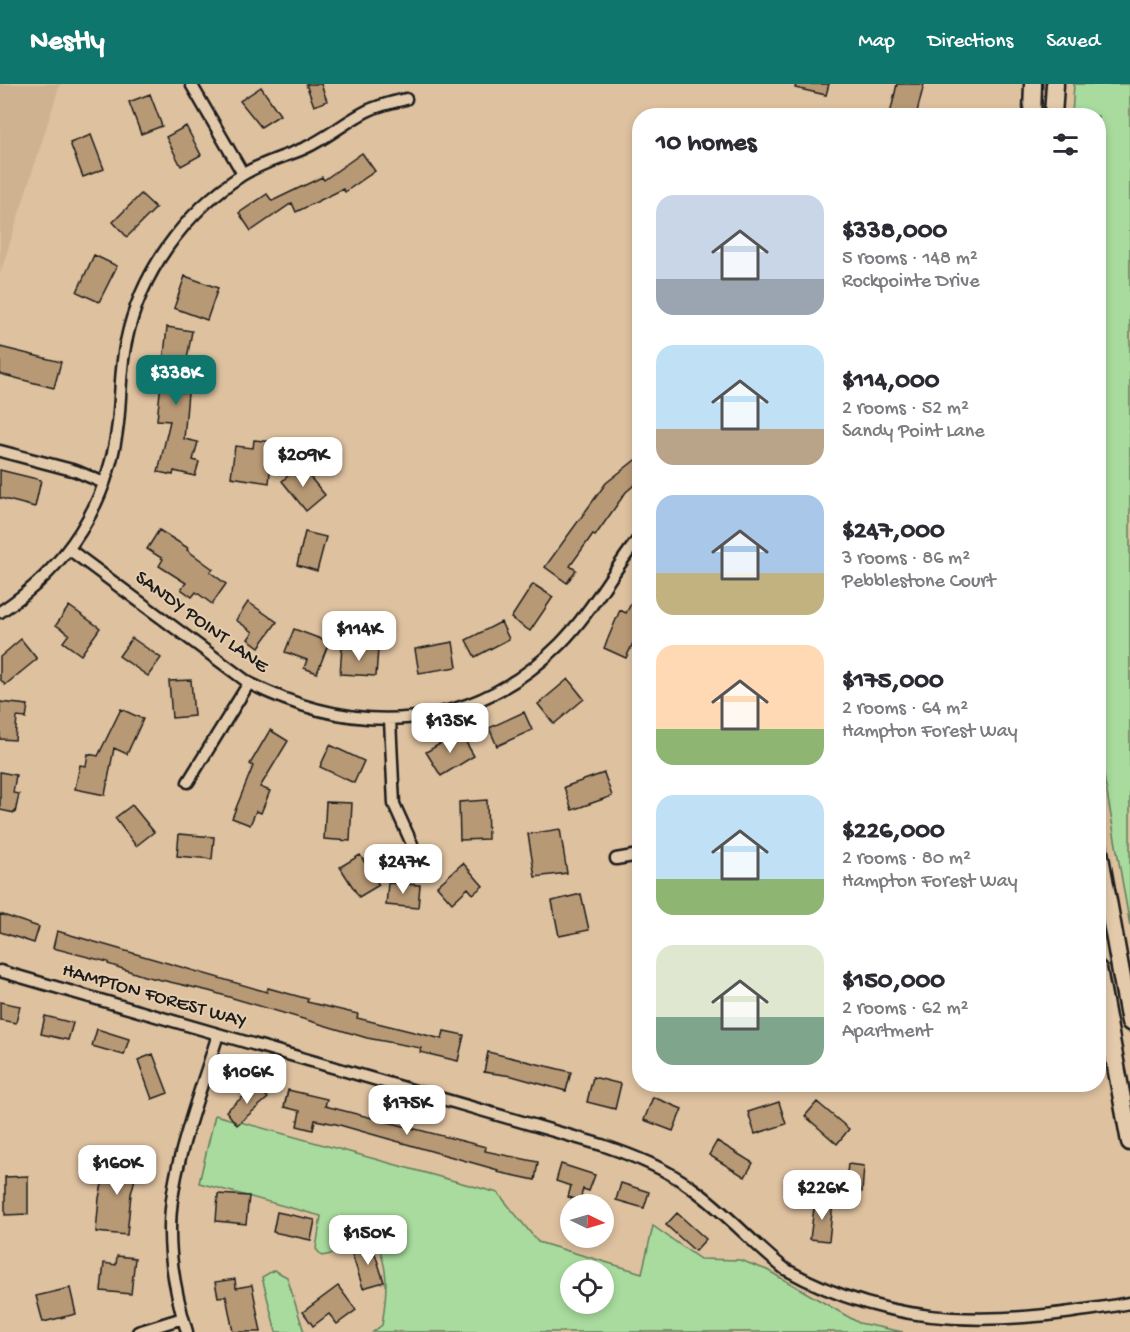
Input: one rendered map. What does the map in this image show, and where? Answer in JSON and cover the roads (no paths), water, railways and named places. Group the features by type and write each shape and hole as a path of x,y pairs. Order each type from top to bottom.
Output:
{"main road":[{"path":"1032,108 1033,84"},
{"path":"1054,108 1055,84"},
{"path":"1106,890 1130,1022"},
{"path":"1106,1012 1130,1142"}],"street":[{"path":"191,84 243,174"},
{"path":"0,612 32,589 70,550 83,529 104,483 115,443 126,340 141,292 176,236 212,198 243,174 325,138 366,111 406,99"},
{"path":"0,451 76,471 104,483"},
{"name":"SANDY POINT LANE","path":"70,550 249,683 276,697 317,712 353,718 390,720 452,710 491,694 518,679 565,638 632,547"},
{"path":"188,782 249,683"},
{"path":"390,720 394,804 412,844"},
{"path":"616,859 632,856"},
{"name":"HAMPTON FOREST WAY","path":"0,971 602,1145 643,1159 692,1187 765,1252 806,1283 828,1296 875,1315 920,1326 961,1329 1001,1326 1130,1303"},
{"path":"187,1332 171,1264 172,1206 184,1146 218,1034"},
{"path":"138,1332 183,1318"}]}
